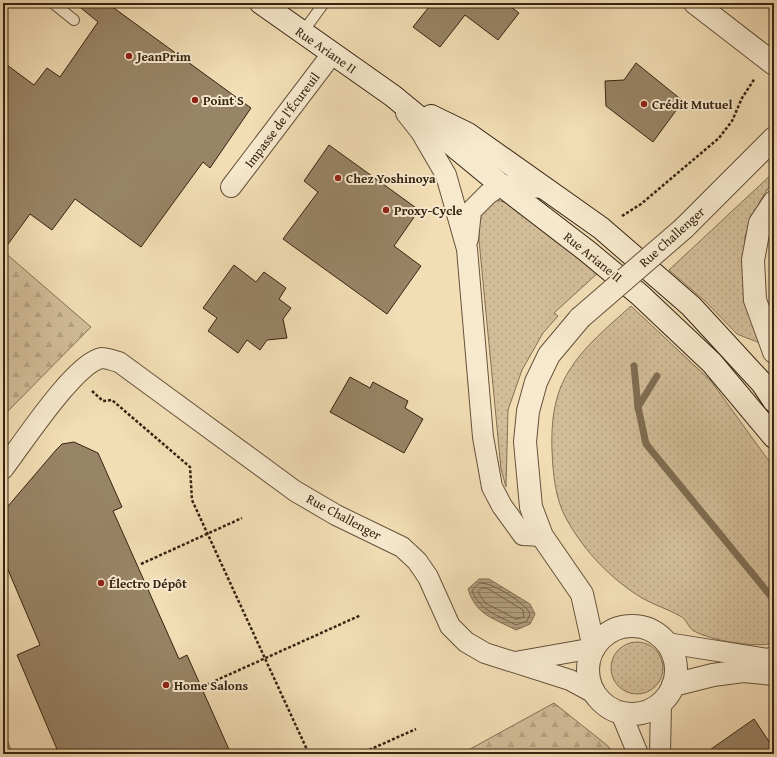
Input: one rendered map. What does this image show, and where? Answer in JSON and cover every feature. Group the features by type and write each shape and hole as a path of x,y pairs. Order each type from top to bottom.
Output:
{"street":[{"name":"Rue Ariane II","path":"261,3 393,96 501,185 587,251 671,322 712,363 774,437"},
{"path":"695,3 774,64"},
{"name":"Impasse de l'Écureuil","path":"231,187 332,54"},
{"name":"Rue Ariane II","path":"393,96 468,134 600,228 691,306 762,383 774,401"},
{"path":"393,96 421,132 446,175 467,249 484,437 492,487 502,506 523,535 542,536"},
{"name":"Rue Challenger","path":"3,469 74,376 88,364 102,358 120,362 295,491 336,515 402,547 418,561 428,577 450,626 466,642 485,653 511,662 594,648 582,594 542,536 530,507 526,474 525,442 528,411 536,382 549,355 580,318 684,228 774,138"},
{"path":"467,249 471,211 488,194 501,185 543,188"},
{"path":"774,202 760,224 753,260 755,300 774,352"},
{"path":"594,693 588,670 594,648 609,633 629,626 650,630 667,643 768,659 774,657"},
{"path":"660,754 667,694 676,674 675,663 667,643"},
{"path":"511,662 570,680 594,693 611,709 621,713 635,714 649,710 667,694 713,675 743,671 774,674"},
{"path":"621,713 638,754"}],"lane":[{"path":"53,3 74,20"},
{"path":"302,33 324,3"}],"path":[{"path":"600,228 641,204 719,138 732,121 742,98 756,76"},
{"path":"74,376 103,401 112,400 190,466 192,500 309,754"},
{"path":"142,564 242,518"},
{"path":"197,689 361,615"},
{"path":"360,754 416,729"}],"green space":[{"path":"774,172 774,179 760,201 745,236 744,296 760,343 737,334 705,301 669,270"},
{"path":"497,200 511,204 600,271 554,313 558,316 543,333 522,370 508,410 506,487 501,469 479,240 479,226 481,217 486,209"},
{"path":"3,251 91,327 3,416"},
{"path":"631,306 711,381 774,468 774,643 756,645 734,643 702,635 694,631 682,617 642,598 610,574 590,554 574,532 563,512 555,486 552,450 554,409 560,389 569,371 582,353"},
{"path":"632,642 642,642 652,646 659,653 663,663 663,673 659,683 652,690 642,694 632,694 622,690 615,683 611,673 611,663 615,653 622,646"},
{"path":"554,703 608,746 613,754 461,754"},
{"path":"3,731 13,754 3,754"}],"water":[{"path":"479,579 489,579 530,604 535,614 530,624 516,630 486,615 471,598 468,589"}],"building":[{"path":"75,3 107,3 251,108 210,168 203,162 141,247 75,199 52,230 30,214 3,251 3,62 34,85 47,68 60,77 98,22"},
{"path":"432,3 506,3 519,13 498,40 465,15 440,47 413,27"},
{"name":"Crédit Mutuel","path":"636,63 683,101 653,142 606,106 605,81 624,80"},
{"path":"329,145 419,210 394,246 421,266 387,314 283,239 318,192 304,181"},
{"path":"234,265 256,282 264,272 286,288 279,299 291,308 283,319 287,338 267,340 260,350 247,340 238,353 208,331 217,318 203,308"},
{"path":"350,377 370,388 373,382 408,401 405,408 423,419 404,453 330,412"},
{"path":"74,442 98,453 122,507 113,511 179,659 187,655 231,754 59,754 17,655 40,645 3,558 3,512 62,444"},
{"path":"754,719 774,749 774,754 704,754"}],"waterway":[{"path":"634,366 638,407 646,444 774,600"},
{"path":"638,407 657,376"}],"place":[{"name":"JeanPrim","path":"129,56"},
{"name":"Point S","path":"195,100"},
{"name":"Crédit Mutuel","path":"644,104"},
{"name":"Chez Yoshinoya","path":"338,178"},
{"name":"Proxy-Cycle","path":"386,210"},
{"name":"Électro Dépôt","path":"101,583"},
{"name":"Home Salons","path":"166,685"}]}
